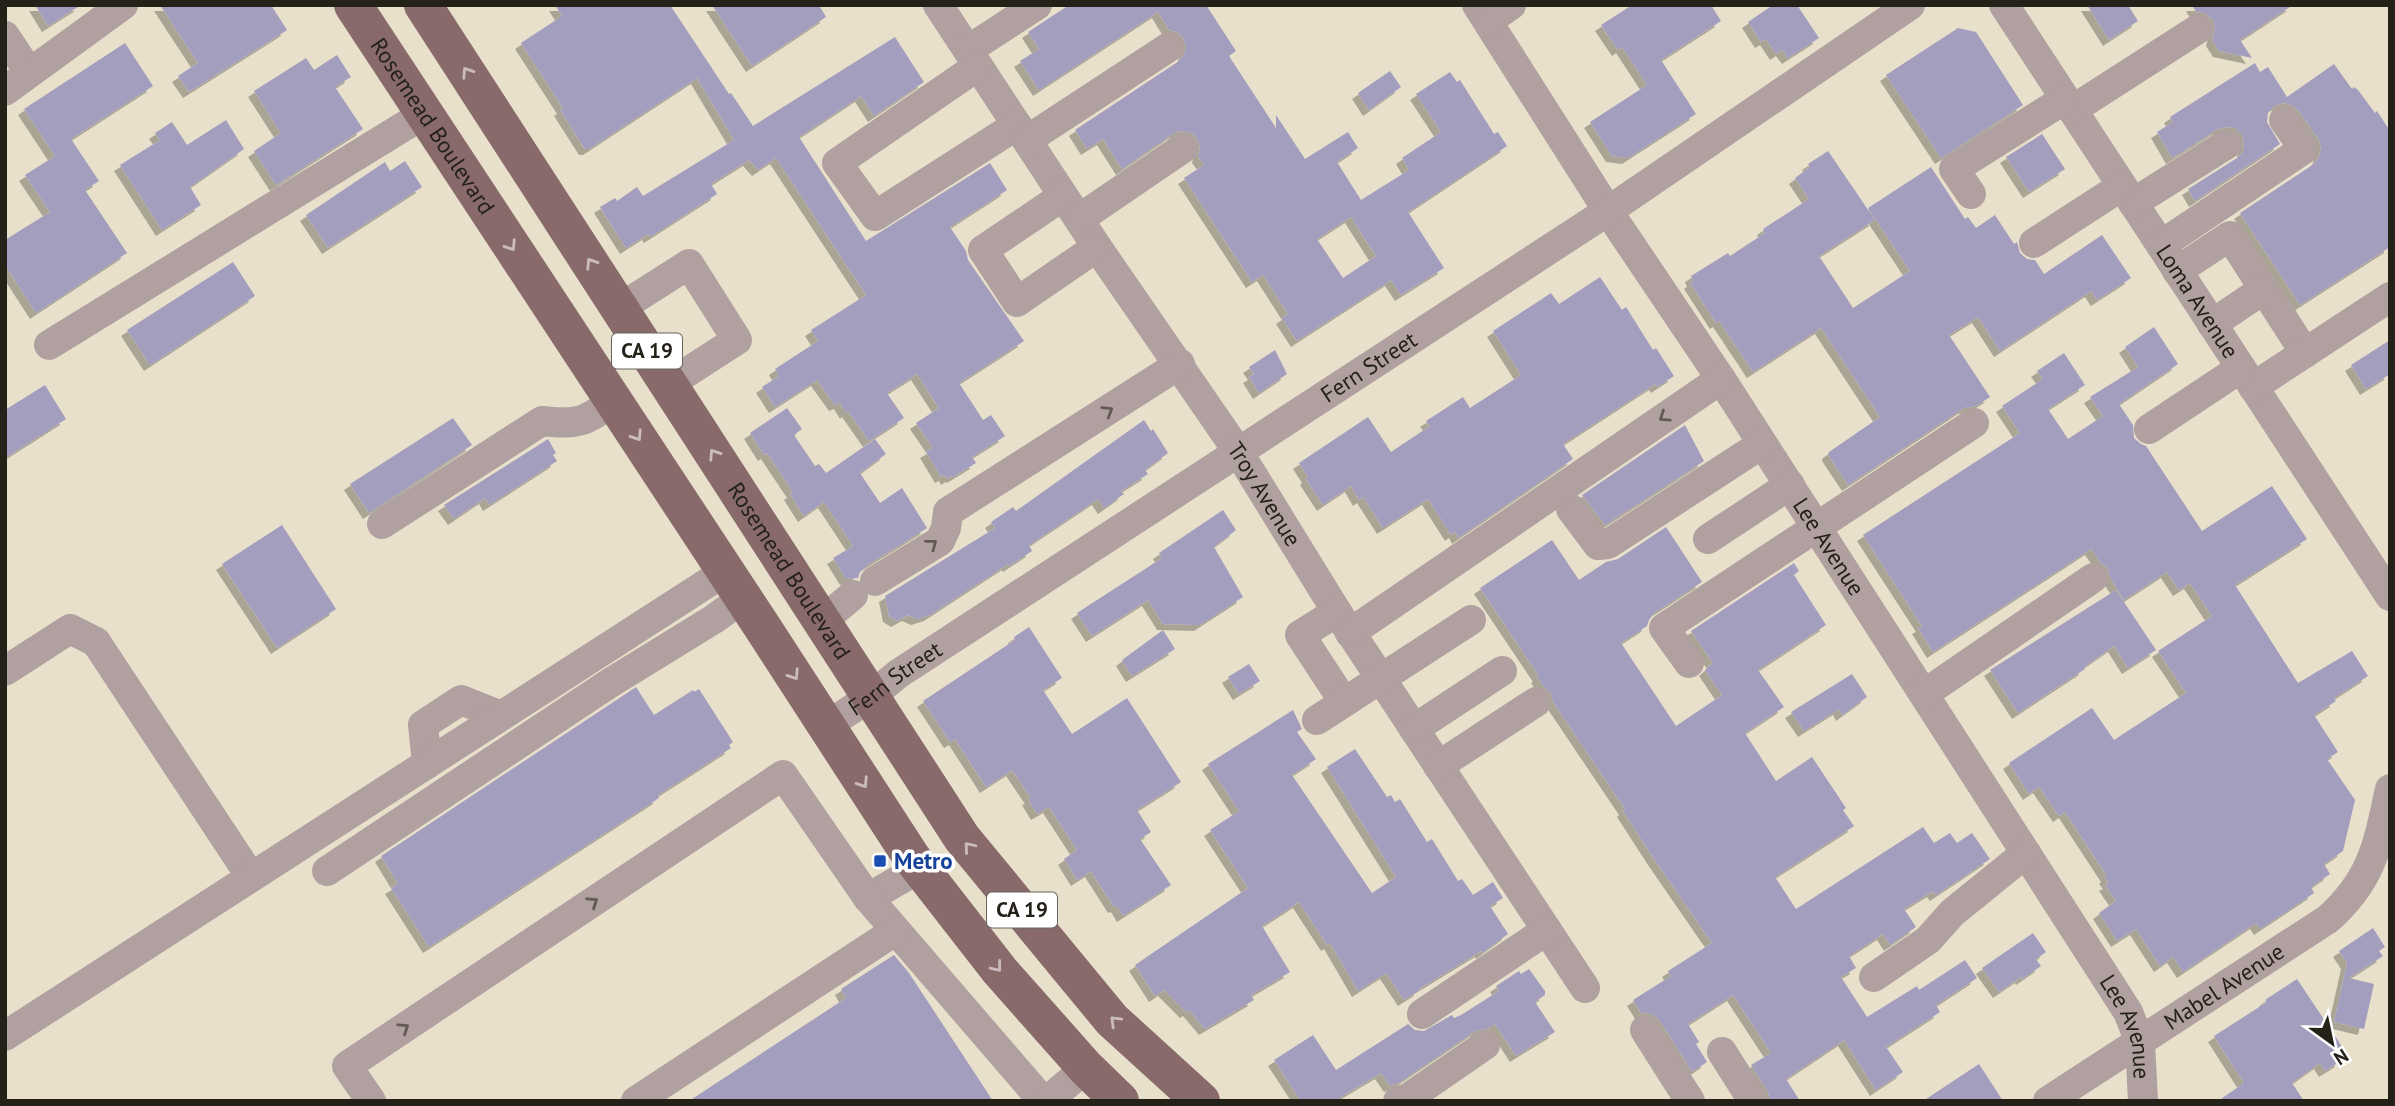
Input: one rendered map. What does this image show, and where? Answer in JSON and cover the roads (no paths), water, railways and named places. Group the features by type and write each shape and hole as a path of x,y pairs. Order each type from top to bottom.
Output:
{"main road":[{"name":"Rosemead Boulevard","path":"353,5 920,868 1000,971 1086,1068 1120,1101"},
{"name":"Rosemead Boulevard","path":"424,5 869,698 962,838 1112,1020 1201,1101"},
{"path":"1155,1059 1163,1081 1176,1101"}],"street":[{"path":"5,90 123,5"},
{"path":"1037,5 837,163 875,216 1168,47"},
{"name":"Fern Street","path":"826,726 869,698 898,674 1608,211 1910,5"},
{"name":"Loma Avenue","path":"2004,5 2390,596"},
{"name":"Troy Avenue","path":"947,8 973,58 1097,247 1239,453 1343,622 1585,988"},
{"name":"Lee Avenue","path":"1492,11 1608,211 1790,485 2128,1012 2140,1042 2143,1101"},
{"path":"1971,194 1954,169 2198,29"},
{"path":"5,36 29,72"},
{"path":"49,345 424,114"},
{"path":"2161,245 2304,149 2284,120"},
{"path":"2034,243 2227,144"},
{"path":"1097,247 1017,302 983,250 1183,148"},
{"path":"2177,271 2230,236 2305,353"},
{"path":"620,308 689,264 737,340 668,384"},
{"path":"2212,324 2264,289"},
{"path":"2149,429 2247,377 2305,353 2390,297"},
{"path":"821,622 864,588 940,541 946,528 948,512 1180,365"},
{"path":"1344,702 1300,635 1343,622 1532,507 1721,379"},
{"path":"382,524 542,421 572,423 586,420 614,401"},
{"path":"1689,663 1664,628 1974,423"},
{"path":"1572,509 1598,545 1608,544 1762,443"},
{"path":"1708,539 1790,485"},
{"path":"1924,694 2093,578"},
{"path":"5,1036 501,716 734,584"},
{"path":"327,871 610,683 714,619 734,584"},
{"path":"1317,720 1471,620"},
{"path":"5,671 70,629 96,642 251,877"},
{"path":"1414,729 1502,671"},
{"path":"1438,766 1536,702"},
{"path":"371,1101 347,1066 783,775 868,898 1045,1101 1086,1068"},
{"name":"Mabel Avenue","path":"2048,1101 2329,919 2357,888 2370,866 2379,842 2390,789"},
{"path":"1874,977 1928,940 1952,912 2026,853"},
{"path":"868,898 920,868"},
{"path":"1422,1014 1547,930"},
{"path":"636,1101 895,931"},
{"path":"1645,1030 1690,1101"},
{"path":"1398,1101 1408,1098 1485,1045"},
{"path":"1722,1052 1753,1101"}],"place":[{"name":"Metro","path":"880,861"}]}
